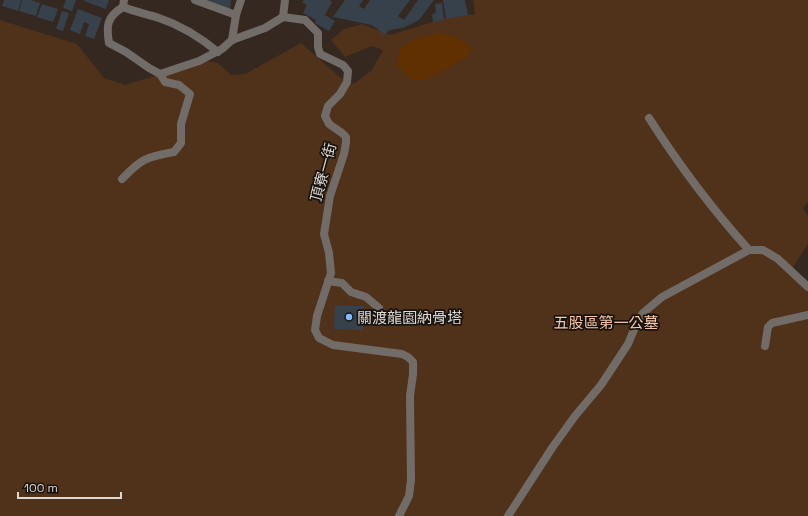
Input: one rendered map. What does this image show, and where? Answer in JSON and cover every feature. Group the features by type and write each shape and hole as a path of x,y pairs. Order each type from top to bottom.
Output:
{"street":[{"path":"195,0 236,15"},
{"path":"232,40 236,15 241,0"},
{"path":"160,74 199,62 218,52 232,40 265,28 284,17 285,0"},
{"path":"122,179 135,165 151,156 174,152 181,143 181,124 190,94 180,85 165,82 160,74 109,43 108,22 115,12 124,4 176,25 206,41 218,52"},
{"name":"頂寮一街","path":"284,17 305,20 318,33 318,47 320,54 342,65 348,71 347,82 340,94 328,106 325,116 329,124 342,133 346,138 346,143 344,154 330,196 324,234 331,268 317,316 315,330 319,338 334,345 402,354 413,362 410,396 409,496 399,516"},
{"path":"649,118 680,165 727,225 750,250"},
{"path":"508,516 557,441 575,416 601,385 628,344 638,320 643,313 662,297 750,250 763,250 778,259 808,287"},
{"path":"328,281 342,282 351,292 366,297 379,308"},
{"path":"765,346 768,327 772,323 808,315"}],"green space":[{"name":"五股區第一公墓","path":"473,0 808,0 808,202 803,208 808,216 808,244 792,269 808,281 808,516 0,516 0,20 77,44 104,78 125,85 206,61 218,63 231,75 245,74 301,43 342,79 354,84 372,70 383,50 372,46 345,57 331,40 344,29 362,24 390,35 458,14 475,15"}],"shaded area":[{"path":"441,33 458,38 471,47 468,56 428,79 411,79 397,65 400,49 417,38"}],"building":[{"path":"4,0 21,0 18,11 2,6"},
{"path":"22,0 31,0 40,3 36,16 19,11"},
{"path":"66,0 76,0 72,11 63,8"},
{"path":"109,0 106,9 84,1"},
{"path":"207,0 231,0 230,9"},
{"path":"304,0 329,0 332,2 325,15 335,21 329,31 315,23 316,20 303,13 307,5 302,2"},
{"path":"345,0 363,0 359,6 364,9 370,0 410,0 398,16 404,20 418,0 434,0 419,20 403,28 389,30 385,35 372,25 333,17"},
{"path":"443,0 465,0 468,15 446,19"},
{"path":"442,3 444,20 433,22 432,14 436,13 435,4"},
{"path":"42,4 58,9 53,22 37,17"},
{"path":"78,9 102,18 94,39 85,36 89,24 84,22 80,34 70,30"},
{"path":"62,11 69,13 63,31 56,29"},
{"name":"關渡龍園納骨塔","path":"335,306 364,306 363,330 334,329"}],"place":[{"name":"關渡龍園納骨塔","path":"349,317"}]}
